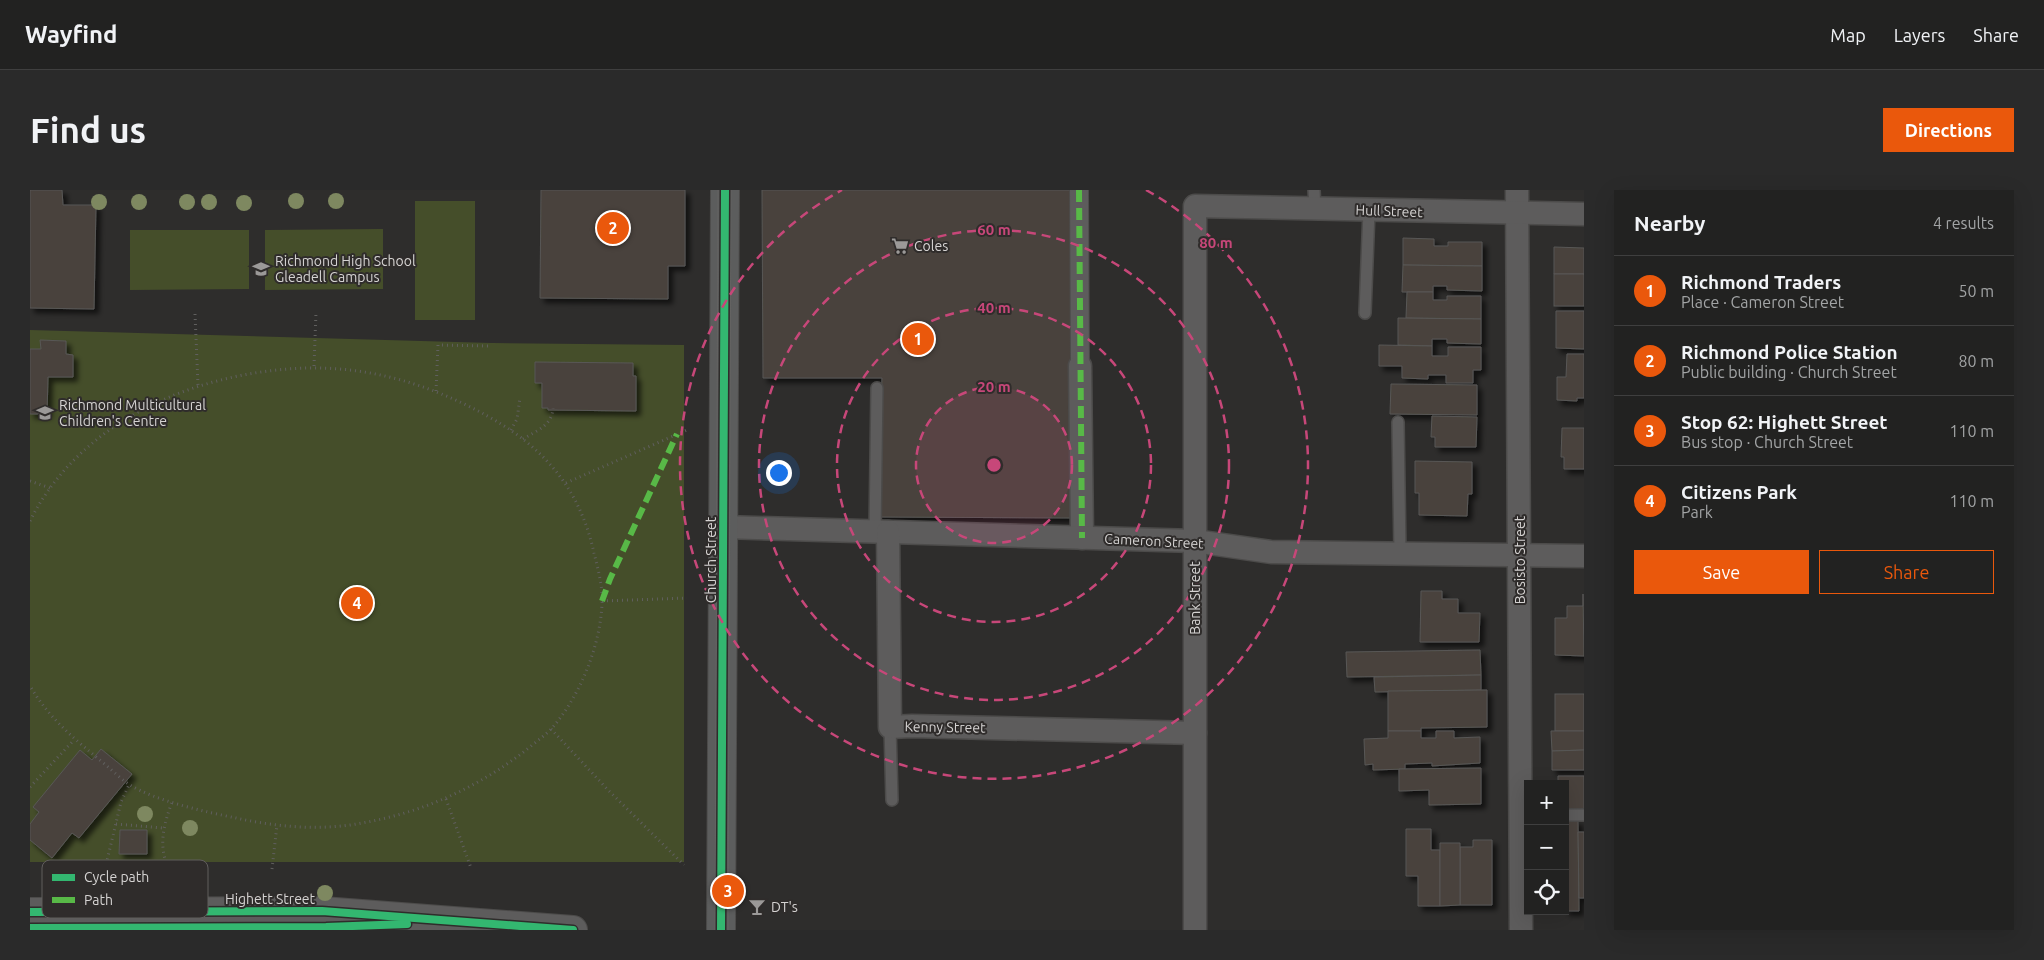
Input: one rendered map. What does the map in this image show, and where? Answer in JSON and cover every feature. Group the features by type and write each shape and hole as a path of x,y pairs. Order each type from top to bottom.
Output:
{"main road":[{"name":"Church Street","path":"721,930 725,190"}],"street":[{"path":"1079,190 1082,538"},
{"name":"Bosisto Street","path":"1517,190 1524,815 1520,930"},
{"name":"Hull Street","path":"1195,206 1314,199 1369,211 1584,214"},
{"name":"Bank Street","path":"1195,206 1195,930"},
{"name":"Cameron Street","path":"724,527 1195,542 1271,552 1584,556"},
{"name":"Kenny Street","path":"882,532 890,727 1195,733"},
{"name":"Highett Street","path":"91,918 142,923"},
{"name":"Highett Street","path":"30,928 142,923 480,925 573,930"}],"lane":[{"path":"1365,313 1369,211"},
{"path":"877,388 882,532"},
{"path":"1398,422 1400,553"},
{"path":"890,727 892,800"},
{"path":"1569,815 1584,815"}],"path":[{"path":"314,366 316,312"},
{"path":"195,314 198,385"},
{"path":"436,390 438,345 488,346"},
{"path":"30,521 50,488 82,451 127,418 164,399 198,385 237,376 314,366 367,372 436,390 478,410 523,438 545,456 566,482 581,510 591,540 602,601 595,647 568,705 551,730 510,763 446,799 401,814 359,824 320,827 277,825 209,813 172,802 129,785 74,740 48,712 30,686"},
{"path":"511,430 517,419 520,398"},
{"path":"523,438 545,426 553,416 553,408"},
{"path":"566,482 686,430"},
{"path":"30,481 50,488"},
{"path":"602,601 688,598"},
{"path":"551,730 608,791 684,866"},
{"path":"30,787 74,740"},
{"path":"107,860 121,802 129,785"},
{"path":"446,799 471,868"},
{"path":"165,860 163,856 163,828 172,802"},
{"path":"116,824 163,828"},
{"path":"272,869 277,825"}],"green space":[{"path":"415,201 475,201 475,320 415,320"},
{"path":"383,229 383,289 265,290 265,230"},
{"path":"130,230 249,230 249,289 130,290"},
{"path":"30,330 492,343 684,345 684,862 42,860 42,862 30,862"}],"building":[{"path":"30,190 62,190 63,205 96,205 94,309 30,308"},
{"path":"541,190 685,190 685,266 668,266 668,299 540,298"},
{"path":"762,190 1072,190 1081,518 876,517 882,378 763,378"},
{"path":"1403,238 1434,239 1434,246 1448,246 1448,242 1482,242 1482,266 1403,265"},
{"path":"1554,247 1584,248 1584,274 1554,274"},
{"path":"1403,265 1482,266 1482,291 1447,290 1447,286 1433,286 1433,292 1402,292"},
{"path":"1554,274 1584,274 1584,306 1554,306"},
{"path":"1407,292 1433,292 1433,300 1447,300 1447,296 1481,296 1481,319 1406,318"},
{"path":"1556,311 1584,311 1584,349 1556,348"},
{"path":"1398,318 1481,319 1481,344 1447,343 1447,339 1432,339 1432,346 1398,345"},
{"path":"40,340 66,341 66,354 73,355 73,377 48,377 47,414 30,414 30,349 41,349"},
{"path":"1379,345 1432,346 1432,356 1448,356 1448,347 1481,347 1481,370 1473,370 1473,383 1446,383 1446,375 1428,375 1428,379 1402,378 1402,366 1379,366"},
{"path":"1567,354 1584,354 1584,398 1577,398 1577,401 1557,400 1557,377 1566,377"},
{"path":"535,362 633,363 633,376 636,376 636,411 548,410 548,408 542,408 542,383 535,383"},
{"path":"1391,384 1477,385 1477,415 1390,414"},
{"path":"1432,416 1477,417 1476,447 1435,447 1435,437 1431,437"},
{"path":"1562,428 1584,428 1584,469 1564,469 1564,457 1561,457"},
{"path":"1415,461 1472,462 1472,494 1468,494 1467,516 1419,515 1419,493 1415,493"},
{"path":"1421,591 1442,591 1442,599 1458,599 1458,613 1480,613 1479,642 1420,642"},
{"path":"1583,594 1584,656 1555,655 1555,618 1567,618 1567,606 1583,606"},
{"path":"1480,650 1481,675 1347,677 1346,652"},
{"path":"1481,675 1481,690 1375,692 1374,677"},
{"path":"1487,690 1487,727 1421,728 1421,731 1388,731 1388,691"},
{"path":"1555,694 1584,694 1584,731 1555,731"},
{"path":"1388,731 1421,731 1421,738 1436,738 1436,731 1454,731 1454,738 1480,737 1480,763 1432,766 1432,763 1405,764 1405,769 1373,770 1373,764 1365,765 1364,739 1388,738"},
{"path":"1551,731 1584,731 1584,750 1552,751"},
{"path":"101,749 132,774 79,838 72,833 52,858 30,840 30,824 39,812 33,807 80,750 92,760"},
{"path":"1584,750 1584,770 1552,770 1552,751"},
{"path":"1481,768 1481,804 1429,805 1429,790 1399,791 1399,769"},
{"path":"1558,776 1584,776 1584,812 1569,812 1569,780 1558,780"},
{"path":"1569,821 1578,821 1579,911 1569,911"},
{"path":"1406,829 1431,829 1431,850 1440,850 1440,906 1418,906 1418,876 1406,876"},
{"path":"120,830 147,830 147,854 119,854"},
{"path":"1578,832 1584,832 1584,898 1579,898"},
{"path":"1473,840 1492,840 1492,905 1460,905 1460,847 1473,847"},
{"path":"1440,843 1460,843 1460,905 1440,906"}],"tram line":[{"path":"715,930 718,190"},
{"path":"728,930 731,190"}],"marked path":[{"path":"1079,190 1082,538"},
{"path":"602,601 610,579 677,434"}],"cycle path":[{"path":"721,930 725,190"},
{"path":"208,911 322,911 573,930"},
{"path":"30,912 42,912"},
{"path":"30,928 326,927 407,924"}],"place":[{"name":"Richmond Police Station","path":"613,228"},
{"name":"Coles","path":"900,246"},
{"name":"Richmond High School Gleadell Campus","path":"261,269"},
{"name":"Richmond Traders","path":"918,339"},
{"name":"Richmond Multicultural Children's Centre","path":"45,413"},
{"name":"Citizens Park","path":"357,603"},
{"name":"Stop 62: Highett Street","path":"728,891"},
{"name":"DT's","path":"757,907"}]}
